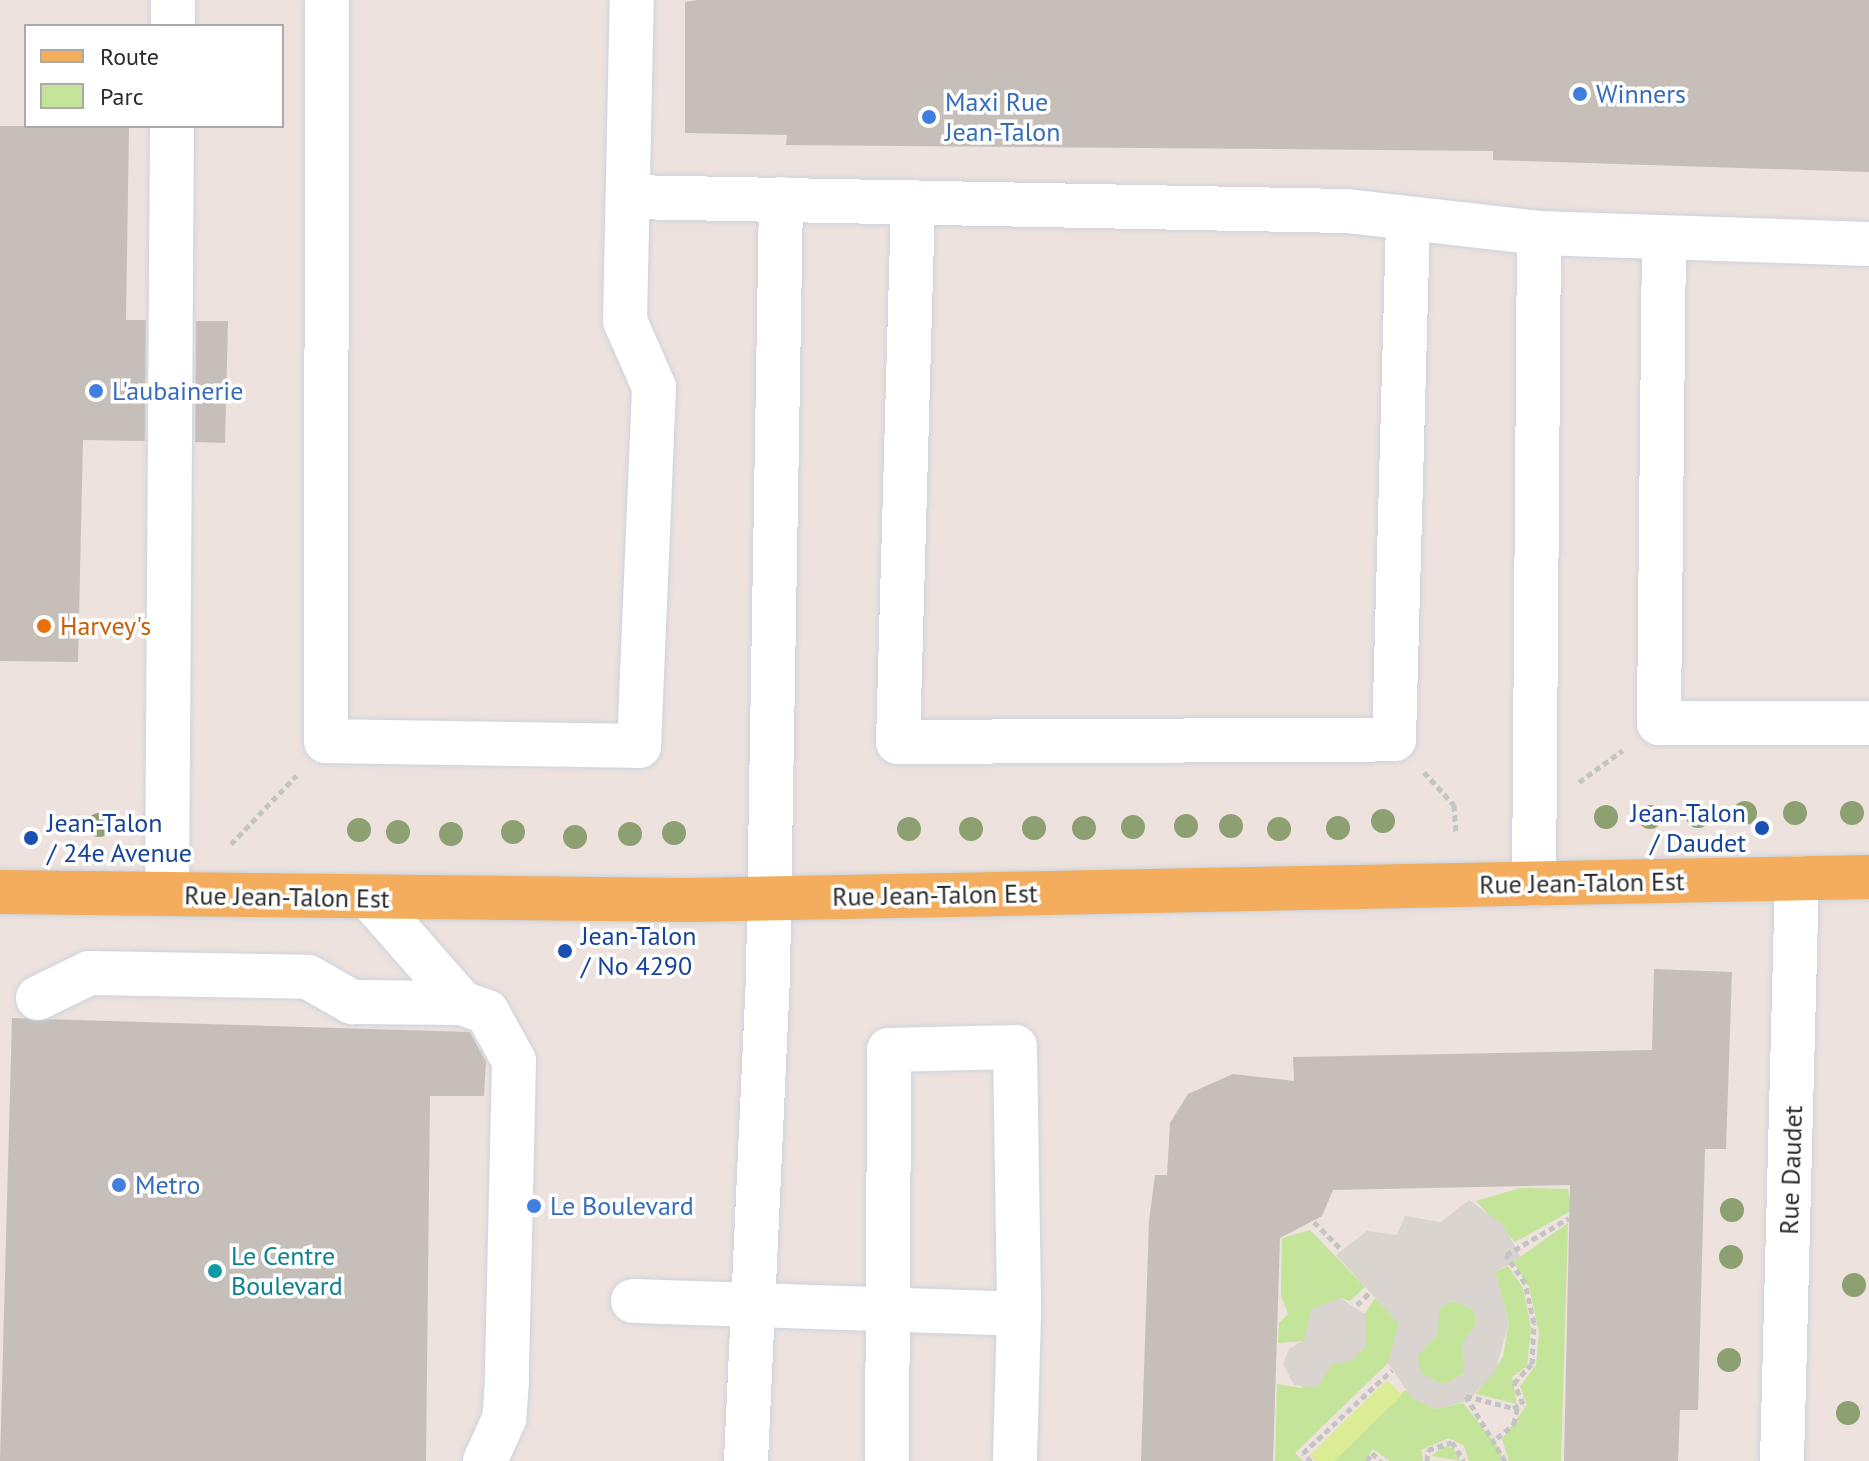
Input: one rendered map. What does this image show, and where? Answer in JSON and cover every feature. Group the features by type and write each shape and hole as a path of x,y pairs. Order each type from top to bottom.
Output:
{"main road":[{"name":"Rue Jean-Talon Est","path":"0,892 371,899 770,898 1869,877"}],"street":[{"path":"173,0 173,24"},
{"path":"327,0 326,741 639,746 654,387 625,321 632,0"},
{"path":"167,894 172,128"},
{"path":"629,197 1347,211 1539,233 1869,244"},
{"path":"746,1461 770,898 781,199"},
{"path":"913,202 898,742 1394,739 1408,220"},
{"path":"1534,884 1539,233"},
{"path":"1664,239 1659,723 1869,723"},
{"name":"Rue Daudet","path":"1782,1461 1797,878"},
{"path":"371,899 462,1003"},
{"path":"38,998 89,973 308,977 352,1002 462,1003 487,1012 514,1061 507,1380 504,1419 485,1461"},
{"path":"887,1461 891,1310 889,1050 1015,1047 1019,1314 1015,1461"},
{"path":"633,1301 752,1310 1019,1314"}],"path":[{"path":"1576,800 1576,785 1659,723"},
{"path":"1394,739 1454,805 1456,833"},
{"path":"231,844 307,764"},
{"path":"1497,1438 1514,1424 1517,1408 1523,1404 1514,1383 1532,1364 1534,1323 1525,1283 1506,1255 1569,1218"},
{"path":"1314,1222 1341,1249"},
{"path":"1357,1305 1370,1292"},
{"path":"1311,1461 1303,1453 1392,1370"},
{"path":"1505,1461 1497,1438 1466,1396 1517,1408"},
{"path":"1427,1461 1428,1450 1452,1442 1464,1461"},
{"path":"1367,1461 1372,1453 1381,1461"}],"green space":[{"path":"1520,1188 1568,1189 1571,1211 1515,1242 1476,1201"},
{"path":"1568,1223 1561,1461 1509,1461 1502,1439 1527,1405 1520,1386 1536,1365 1539,1332 1529,1287 1513,1262"},
{"path":"1310,1230 1365,1287 1350,1301 1340,1298 1304,1341 1278,1343 1279,1323 1288,1314 1281,1295 1282,1238"},
{"path":"1508,1266 1523,1288 1531,1328 1527,1366 1512,1377 1517,1404 1476,1394 1503,1357 1509,1322 1495,1272"},
{"path":"1375,1298 1400,1324 1388,1363 1295,1453 1303,1461 1275,1461 1277,1384 1301,1388 1332,1364"},
{"path":"1453,1301 1473,1309 1477,1323 1464,1373 1444,1385 1421,1374 1417,1357 1440,1307"},
{"path":"1387,1380 1402,1395 1334,1461 1316,1461 1310,1455"},
{"path":"1405,1390 1436,1409 1463,1403 1502,1452 1500,1461 1469,1461 1464,1446 1449,1438 1421,1450 1423,1461 1390,1461 1373,1449 1365,1461 1334,1461"},
{"path":"1446,1446 1453,1448 1461,1461 1431,1456"}],"shaded area":[{"path":"1469,1200 1503,1225 1521,1258 1495,1272 1509,1322 1495,1372 1468,1401 1436,1409 1412,1398 1388,1363 1399,1324 1336,1255 1367,1231 1397,1235 1405,1216 1441,1222","holes":["1453,1301 1473,1309 1477,1323 1462,1343 1464,1373 1444,1385 1422,1374 1417,1357 1437,1335 1440,1308"]},
{"path":"1340,1298 1366,1315 1366,1347 1349,1362 1332,1364 1317,1388 1294,1385 1283,1364 1289,1349 1304,1340 1311,1309"}],"building":[{"path":"698,0 1869,0 1869,172 1493,160 1493,151 786,145 787,135 685,133 685,2"},
{"path":"0,126 129,128 126,320 146,320 145,441 83,440 78,662 0,661"},
{"path":"196,321 228,321 225,443 195,442"},
{"path":"1654,969 1732,972 1726,1149 1705,1149 1698,1410 1680,1410 1678,1461 1564,1461 1570,1185 1333,1190 1322,1216 1280,1238 1273,1461 1141,1461 1149,1221 1155,1175 1167,1175 1170,1123 1188,1094 1233,1074 1294,1081 1293,1057 1652,1050"},
{"name":"Le Centre Boulevard","path":"12,1018 470,1032 486,1062 484,1096 430,1096 426,1461 0,1461"}],"place":[{"name":"Winners","path":"1580,94"},
{"name":"Maxi Rue Jean-Talon","path":"929,117"},
{"name":"L'aubainerie","path":"96,391"},
{"name":"Harvey's","path":"44,626"},
{"name":"Jean-Talon / Daudet","path":"1762,828"},
{"name":"Jean-Talon / 24e Avenue","path":"31,838"},
{"name":"Jean-Talon / No 4290","path":"565,951"},
{"name":"Metro","path":"119,1185"},
{"name":"Le Boulevard","path":"534,1206"},
{"name":"Le Centre Boulevard","path":"215,1271"}]}
